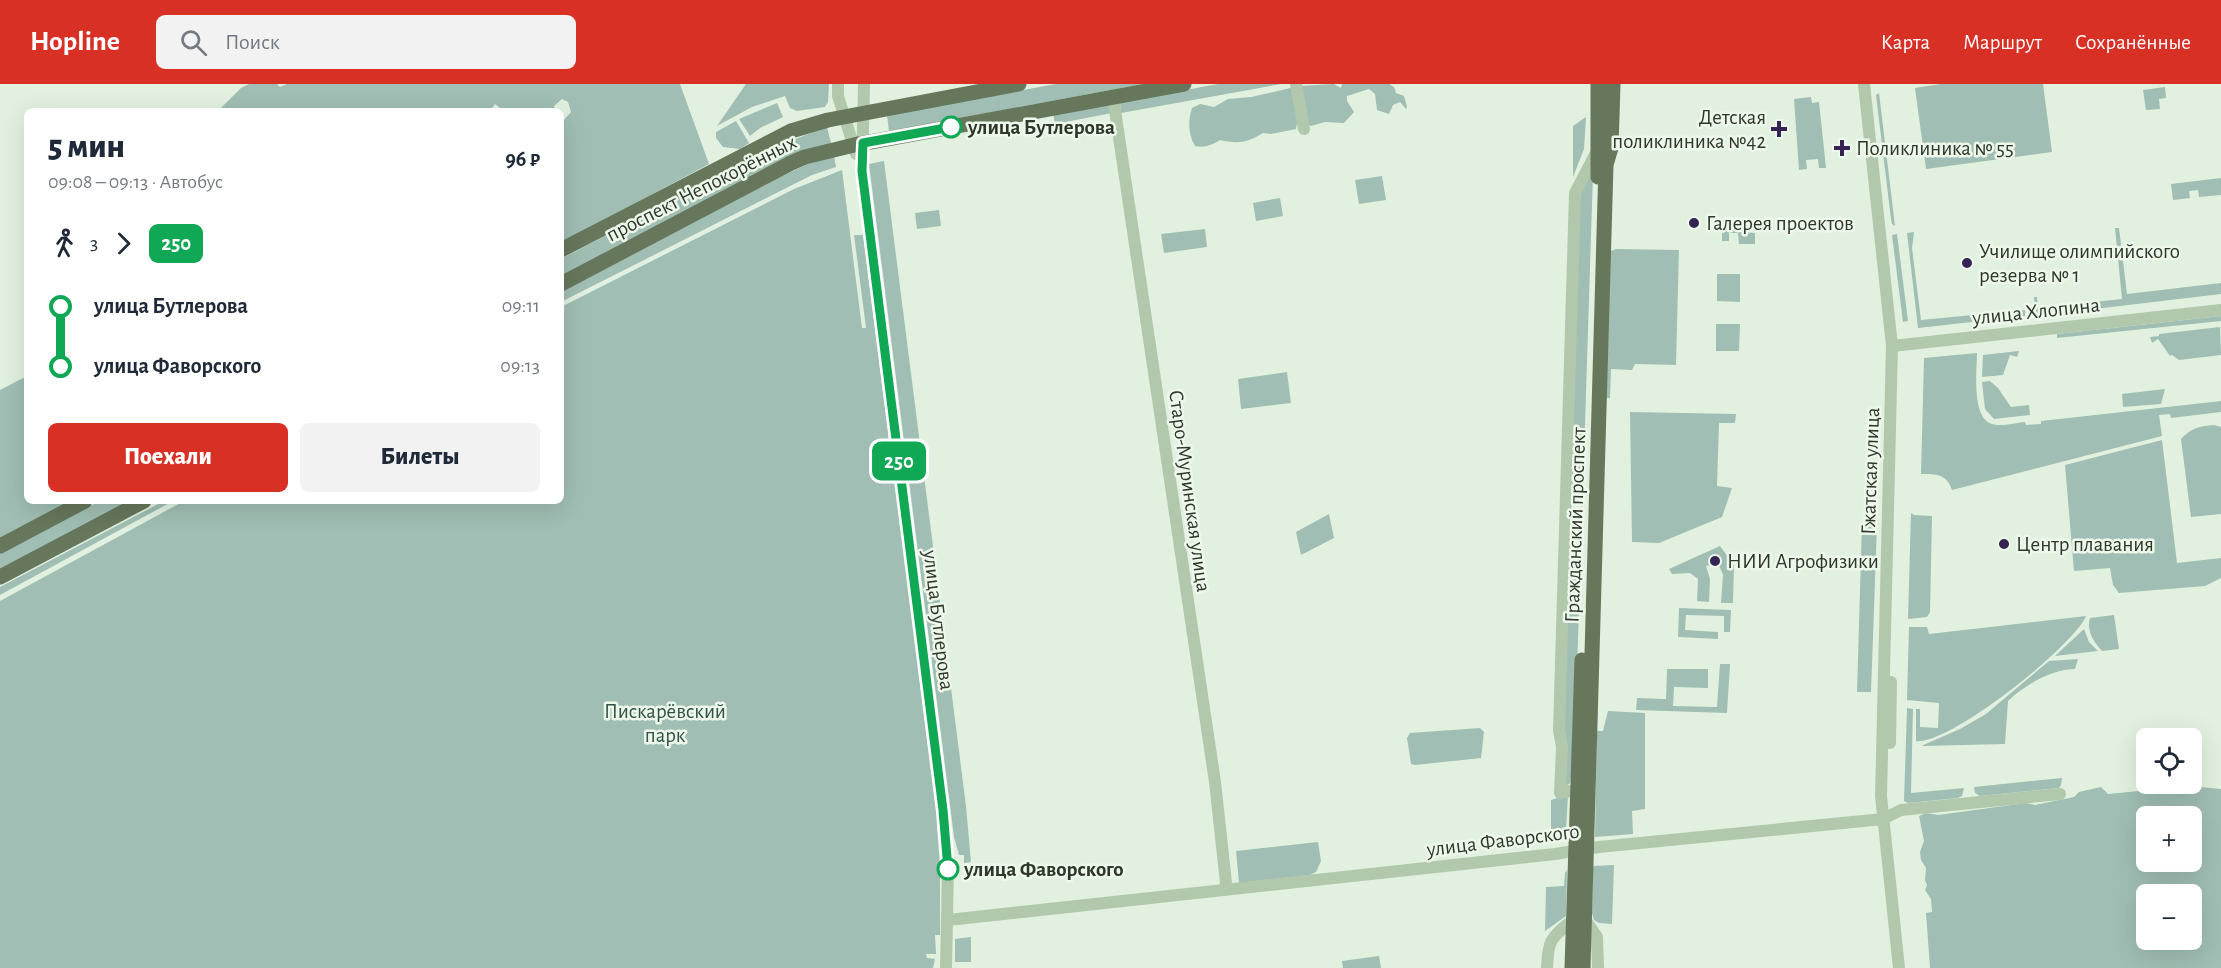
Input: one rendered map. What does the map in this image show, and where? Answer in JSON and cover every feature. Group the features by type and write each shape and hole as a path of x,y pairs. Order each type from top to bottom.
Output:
{"main road":[{"name":"проспект Непокорённых","path":"564,248 771,140 807,126 1020,84"},
{"name":"проспект Непокорённых","path":"564,282 791,164 813,155 858,144 1184,84"},
{"name":"Гражданский проспект","path":"1581,850 1577,790 1598,164 1598,84"},
{"name":"Гражданский проспект","path":"1583,968 1579,920 1581,850 1606,176 1611,148 1613,84"},
{"path":"0,546 79,504"},
{"path":"0,577 138,504"},
{"name":"Гражданский проспект","path":"1572,968 1579,920"}],"street":[{"name":"улица Бутлерова","path":"838,84 838,96 858,144"},
{"name":"улица Бутлерова","path":"864,84 864,113 857,163 862,171 943,810 948,869 946,968"},
{"path":"1296,84 1304,129"},
{"name":"Гжатская улица","path":"1864,84 1896,345"},
{"name":"Гжатская улица","path":"1871,84 1896,345 1886,818 1899,968"},
{"name":"Старо-Муринская улица","path":"1113,97 1215,782 1226,883 1224,890"},
{"name":"Гражданский проспект","path":"1577,790 1560,793 1562,747 1559,730 1575,193 1597,151"},
{"name":"улица Хлопина","path":"1896,345 2221,310"},
{"name":"улица Фаворского","path":"948,920 1886,818 1901,810 2060,794"},
{"name":"Гжатская улица","path":"1886,818 1906,968"},
{"path":"1547,968 1548,947 1551,941 1579,920 1598,937 1598,968"}],"green space":[{"path":"249,84 277,84 280,87 287,84 680,84 709,164 564,241 564,120 571,112 568,102 562,99 554,108 500,108 495,104 492,108 221,108 241,88"},
{"path":"746,84 829,84 828,102 825,107 797,111 790,108 785,96 752,107 717,126"},
{"path":"1056,84 1144,84 889,131 887,115"},
{"path":"1218,84 1281,84 1121,113 1120,102"},
{"path":"1334,84 1341,88 1342,84 1389,84 1394,87 1396,93 1404,96 1407,107 1406,109 1400,102 1393,105 1389,114 1377,110 1375,94 1369,89 1347,96 1347,101 1354,112 1344,123 1325,122 1311,126 1298,118 1296,129 1271,134 1263,133 1247,141 1220,140 1202,147 1195,146 1191,137 1189,122 1192,108 1200,104 1214,107 1228,99 1251,97 1299,86"},
{"path":"1941,84 2043,84 2052,152 1926,169 1915,88"},
{"path":"2165,87 2166,98 2159,99 2160,109 2146,110 2143,90"},
{"path":"1879,93 1895,226 1891,219 1876,95"},
{"path":"1811,97 1812,103 1819,102 1826,168 1819,168 1818,159 1806,160 1807,169 1799,170 1794,99"},
{"path":"777,103 783,117 760,128 750,136 739,119"},
{"path":"1110,104 1112,113 1055,124 1053,114"},
{"path":"1586,117 1584,149 1573,177 1573,126"},
{"path":"736,121 749,143 740,149 723,147 716,138 716,132"},
{"path":"827,127 831,143 564,276 564,257 774,147"},
{"path":"834,156 836,167 812,175 564,300 564,290 808,164"},
{"path":"884,161 966,806 971,862 964,863 964,855 959,855 954,837 869,164"},
{"name":"Пискарёвский парк","path":"842,170 862,328 866,328 854,235 863,235 936,812 940,868 940,935 935,935 936,954 926,954 927,958 935,959 933,968 0,968 0,601 178,504 564,504 564,305 794,189"},
{"path":"1590,174 1593,174 1583,487 1571,487 1580,194"},
{"path":"1382,176 1386,200 1359,204 1355,180"},
{"path":"2221,178 2221,195 2199,197 2198,190 2189,191 2190,198 2173,200 2171,184"},
{"path":"1280,198 1283,216 1256,221 1253,203"},
{"path":"939,210 941,226 917,229 915,213"},
{"path":"1729,222 1740,222 1740,232 1755,233 1755,244 1739,244 1738,233 1729,233 1729,241 1722,241 1722,231"},
{"path":"2115,228 2119,228 2127,294 2221,283 2221,294 2036,316 2034,297 2037,297 2038,308 2122,299"},
{"path":"1205,229 1207,247 1164,253 1161,234"},
{"path":"1914,232 1912,248 1921,320 2025,310 2025,316 1918,328 1907,233"},
{"path":"1897,234 1908,321 1903,322 1892,235"},
{"path":"1616,249 1679,250 1676,365 1635,364 1632,370 1611,369 1610,398 1604,398 1608,252"},
{"path":"1717,274 1740,274 1740,302 1717,301"},
{"path":"2221,316 2221,321 2057,338 2057,334"},
{"path":"1716,324 1740,324 1739,351 1716,351"},
{"path":"2220,327 2221,355 2179,360 2170,356 2158,339 2152,343 2150,337 2159,336 2159,334"},
{"path":"2019,351 2017,357 2010,355 2003,375 1982,377 1983,355"},
{"path":"1977,353 1978,403 1985,420 1996,425 2025,422 2026,425 2041,424 2041,421 2221,401 2221,412 2171,418 2170,414 2159,415 2162,436 1952,490 1944,478 1921,474 1924,358"},
{"path":"1287,372 1291,403 1241,409 1238,379"},
{"path":"24,378 24,504 64,504 0,538 0,390"},
{"path":"1990,381 1998,388 2011,407 2029,405 2030,415 1994,419 1985,409 1982,382"},
{"path":"2165,389 2161,404 2123,407 2122,394"},
{"path":"1630,412 1736,414 1735,423 1719,423 1717,486 1732,488 1722,517 1659,543 1632,542"},
{"path":"2214,425 2221,427 2221,514 2191,517 2181,439 2196,428"},
{"path":"2162,440 2177,563 2221,558 2221,578 2205,586 2119,593 2113,585 2110,568 2074,571 2065,465"},
{"path":"94,504 128,504 0,571 0,553"},
{"path":"158,504 167,504 0,595 0,587"},
{"path":"1911,513 1932,516 1930,612 1927,617 1908,619"},
{"path":"1329,514 1334,538 1301,555 1296,532"},
{"path":"1862,523 1877,524 1871,692 1857,692"},
{"path":"1720,546 1734,565 1733,603 1721,603 1723,575 1718,563 1706,566 1710,579 1709,602 1697,601 1698,579 1690,573 1672,574 1669,569"},
{"path":"1574,550 1581,551 1574,756 1570,783 1567,786 1565,785 1563,729 1569,555"},
{"path":"1679,608 1731,610 1730,632 1724,632 1724,616 1686,615 1685,630 1718,632 1718,639 1678,637"},
{"path":"2114,615 2119,649 2102,651 2090,632 2090,618"},
{"path":"2086,616 2077,630 2059,649 2009,692 1954,728 1932,738 1916,741 1916,709 1920,709 1920,727 1938,728 1939,703 1907,700 1909,627 1927,627 1929,634"},
{"path":"2084,629 2089,642 2098,651 2055,656"},
{"path":"2078,659 2075,669 2057,672 2039,679 2008,701 2005,744 1921,746 1960,729 1986,714 2049,661"},
{"path":"1720,664 1730,664 1727,713 1636,710 1637,698 1666,699 1667,669 1708,669 1708,688 1674,687 1673,706 1717,707"},
{"path":"1907,708 1913,709 1911,793 1964,788 1962,796 1908,803 1904,801"},
{"path":"1608,711 1645,713 1645,809 1632,811 1633,834 1595,837 1597,731 1603,731"},
{"path":"1480,728 1484,732 1481,758 1411,764 1407,738 1410,733"},
{"path":"2062,778 2059,788 1980,796 1975,793 1974,787"},
{"path":"2101,787 2108,794 2136,791 2136,794 2202,794 2202,787 2221,789 2221,968 1930,968 1926,913 1932,912 1931,899 1925,890 1926,868 1921,860 1920,852 1924,841 1919,816 1926,813 1938,815 2026,803 2035,805 2074,797 2079,792"},
{"path":"1568,795 1566,830 1551,830 1551,800"},
{"path":"1318,842 1321,861 1316,872 1310,875 1239,883 1236,851"},
{"path":"1614,865 1612,924 1599,923 1594,920 1592,913 1593,866"},
{"path":"1567,870 1566,916 1545,931 1546,887 1564,886"},
{"path":"971,937 971,962 955,962 955,939"},
{"path":"1379,956 1381,968 1343,968 1342,961"}],"bus line":[{"name":"250","path":"948,869 943,810 862,171 863,143 951,127"}],"place":[{"name":"улица Бутлерова","path":"951,127"},
{"name":"Детская поликлиника №42","path":"1779,129"},
{"name":"Поликлиника № 55","path":"1842,148"},
{"name":"Галерея проектов","path":"1694,223"},
{"name":"Училище олимпийского резерва № 1","path":"1967,263"},
{"name":"Центр плавания","path":"2004,544"},
{"name":"НИИ Агрофизики","path":"1715,561"},
{"name":"улица Фаворского","path":"948,869"}]}
